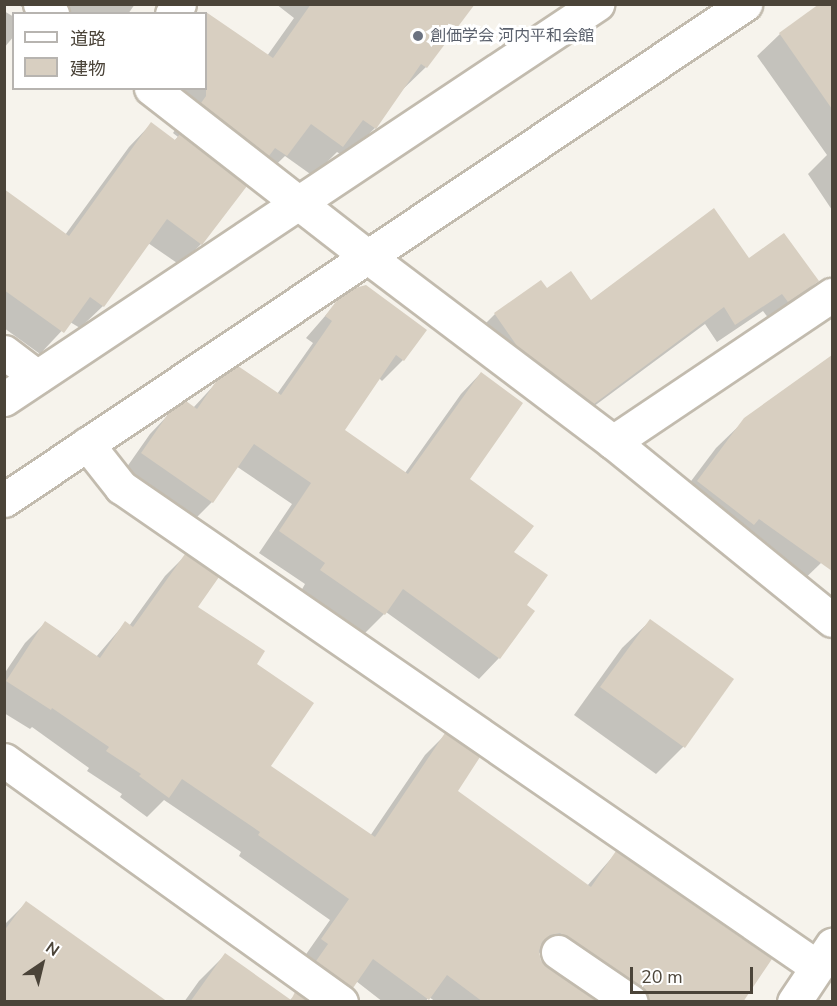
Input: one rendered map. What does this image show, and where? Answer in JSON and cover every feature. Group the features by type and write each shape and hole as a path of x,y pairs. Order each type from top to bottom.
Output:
{"street":[{"path":"4,399 301,204 597,4"},
{"path":"4,500 745,4"},
{"path":"154,90 367,256 613,442 832,620"},
{"path":"613,442 832,295"},
{"path":"4,352 37,377"},
{"path":"87,444 121,487 825,956 794,1002"},
{"path":"4,760 341,1002"},
{"path":"558,952 631,1002"}],"building":[{"path":"311,4 475,4 427,68 421,64 376,129 363,120 343,147 311,124 287,156 275,148 269,156 201,103 207,90 207,13 273,58"},
{"path":"819,4 832,4 832,109 779,33"},
{"path":"151,122 175,140 180,134 247,186 202,245 167,219 104,307 90,297 64,333 4,290 4,189 69,236"},
{"path":"714,208 749,258 784,233 819,281 788,302 782,294 735,325 724,307 594,404 517,346 494,313 541,280 547,288 571,271 591,300"},
{"path":"366,285 427,330 404,361 396,355 345,430 408,474 481,372 523,403 470,479 534,526 514,552 548,575 527,605 535,611 500,659 403,589 385,615 320,570 325,563 279,531 311,483 254,444 213,503 141,453 170,411 186,401 197,409 217,380 238,366 281,395 332,321 325,316 338,299 355,288"},
{"path":"832,355 832,571 759,519 754,525 697,481 744,418"},
{"path":"185,554 219,577 198,607 265,651 257,664 314,703 271,766 375,837 445,733 480,757 458,791 591,887 616,851 772,959 743,1002 649,1002 648,993 642,987 560,933 550,935 542,942 539,951 541,961 597,1002 483,1002 447,975 429,1000 373,959 353,988 316,961 328,944 321,939 349,899 258,835 260,832 182,779 169,798 139,776 141,774 106,751 109,747 52,708 51,710 6,681 45,621 100,658 125,621 133,627"},
{"path":"650,619 734,679 685,748 600,687"},
{"path":"26,901 168,1002 4,1002 4,931"},
{"path":"225,953 291,1000 295,992 308,1002 190,1002"}],"place":[{"name":"創価学会 河内平和会館","path":"418,36"}]}
